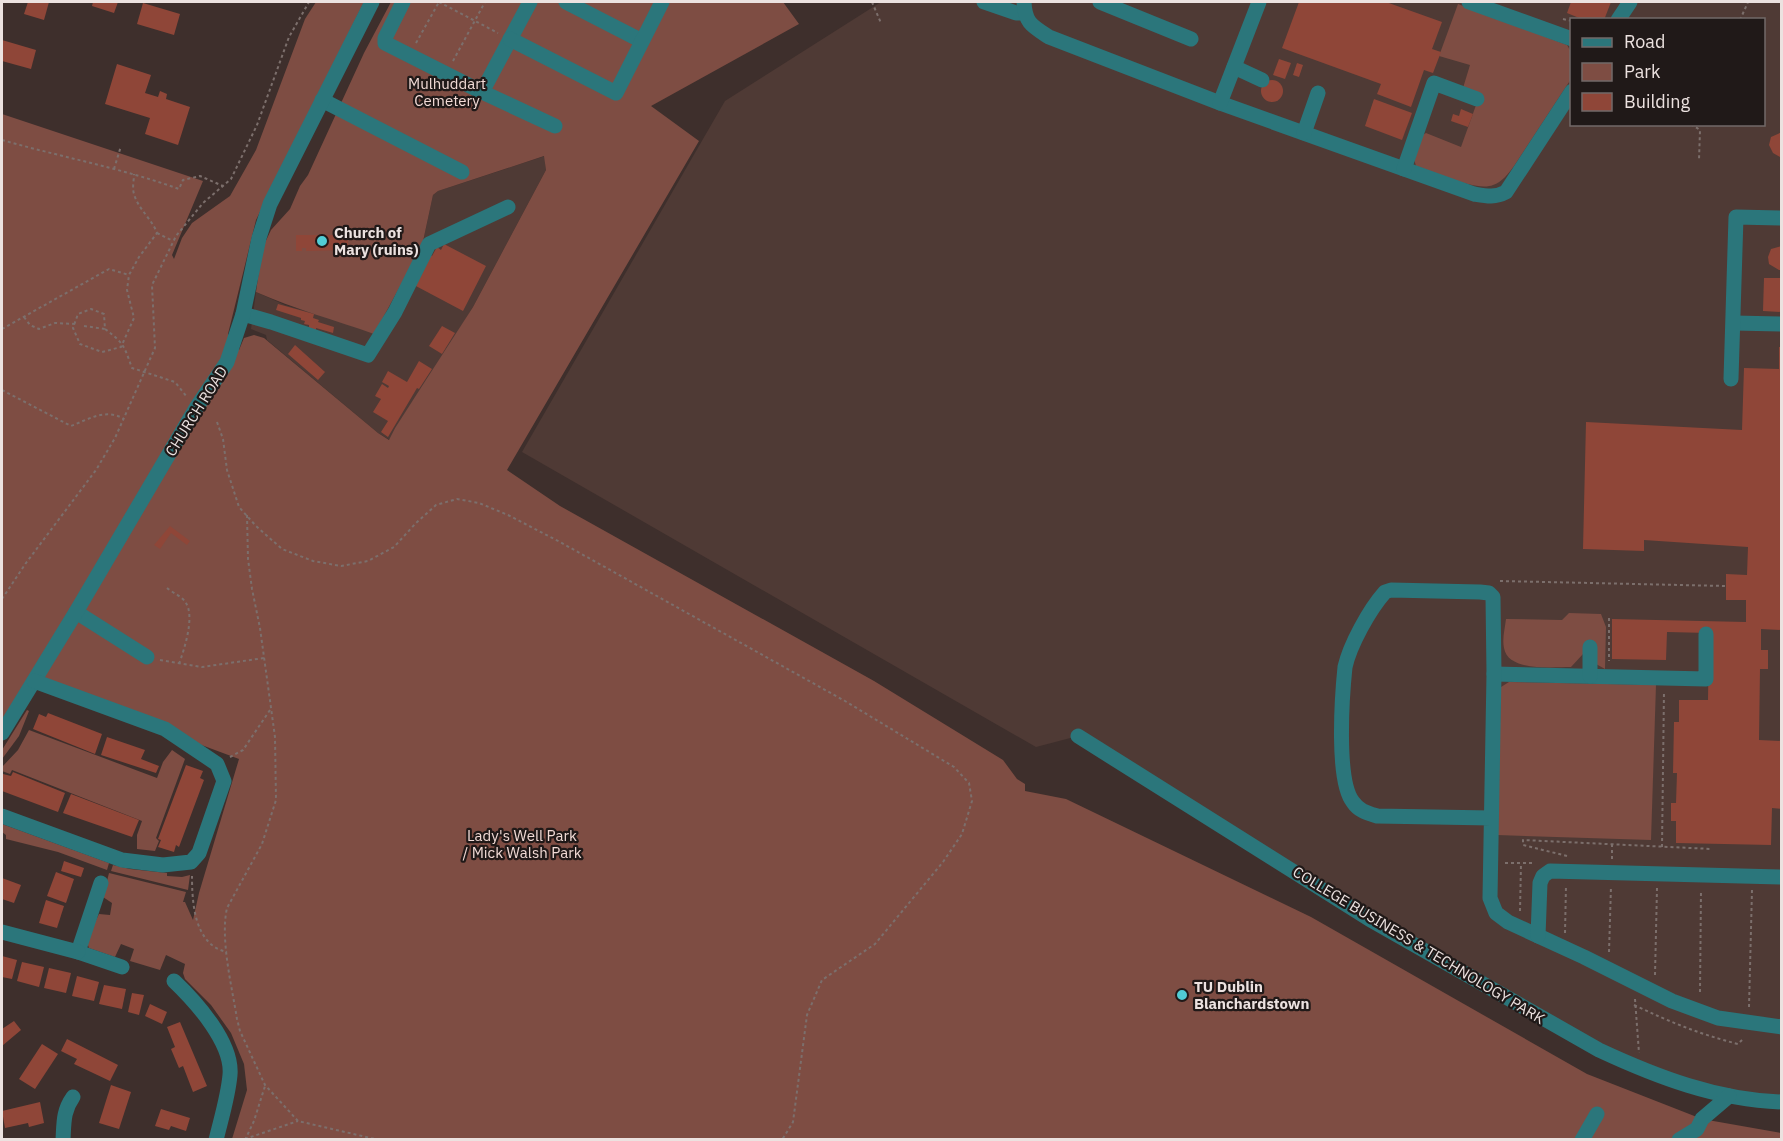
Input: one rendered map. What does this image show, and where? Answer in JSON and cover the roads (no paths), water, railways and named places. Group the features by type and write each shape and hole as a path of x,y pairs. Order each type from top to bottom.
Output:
{"street":[{"name":"CHURCH ROAD","path":"2,733 196,408 227,362 243,314 259,238 270,204 372,2"},
{"path":"403,2 385,38 385,43 446,75 555,126"},
{"path":"482,92 530,2"},
{"path":"566,2 642,41"},
{"path":"510,39 616,93 662,2"},
{"path":"984,2 1016,13 1024,8 1031,25 1049,37 1220,103 1474,194 1497,196 1506,192 1570,95"},
{"path":"1100,2 1191,39"},
{"path":"1220,103 1259,2"},
{"path":"1469,2 1570,38"},
{"path":"1619,18 1630,2"},
{"path":"1234,67 1263,80"},
{"path":"1404,169 1434,83 1477,99"},
{"path":"1304,133 1318,93"},
{"path":"322,100 462,172"},
{"path":"243,314 368,355 395,312 429,244 508,207"},
{"path":"1731,379 1736,217 1782,218"},
{"path":"1734,323 1782,324"},
{"path":"1491,818 1377,816 1363,812 1352,801 1342,769 1345,667 1347,657 1385,592 1391,590 1480,592 1489,593 1493,597 1494,674 1490,898 1497,913 1508,922 1672,1001 1718,1018 1782,1027"},
{"path":"76,612 147,657"},
{"path":"1494,674 1706,679 1706,634"},
{"path":"1590,647 1590,676"},
{"path":"2,816 122,860 163,865 191,862 199,853 224,781 217,765 165,729 34,681"},
{"name":"COLLEGE BUSINESS & TECHNOLOGY PARK","path":"1078,736 1369,919 1599,1050 1637,1068 1682,1085 1729,1096 1782,1102"},
{"path":"1538,936 1540,883 1543,876 1550,872 1782,877"},
{"path":"78,952 101,883"},
{"path":"94,903 110,908"},
{"path":"2,932 78,952 122,967"},
{"path":"174,981 212,1024 225,1047 231,1073 216,1140"},
{"path":"1679,1140 1696,1134 1702,1119 1729,1096"},
{"path":"63,1140 64,1116 73,1097"},
{"path":"1582,1140 1597,1114"}],"place":[{"name":"Church of Mary (ruins)","path":"322,241"},
{"name":"TU Dublin Blanchardstown","path":"1182,995"}],"park label":[{"name":"Mulhuddart Cemetery","path":"447,92"},
{"name":"Lady's Well Park / Mick Walsh Park","path":"522,844"}]}
